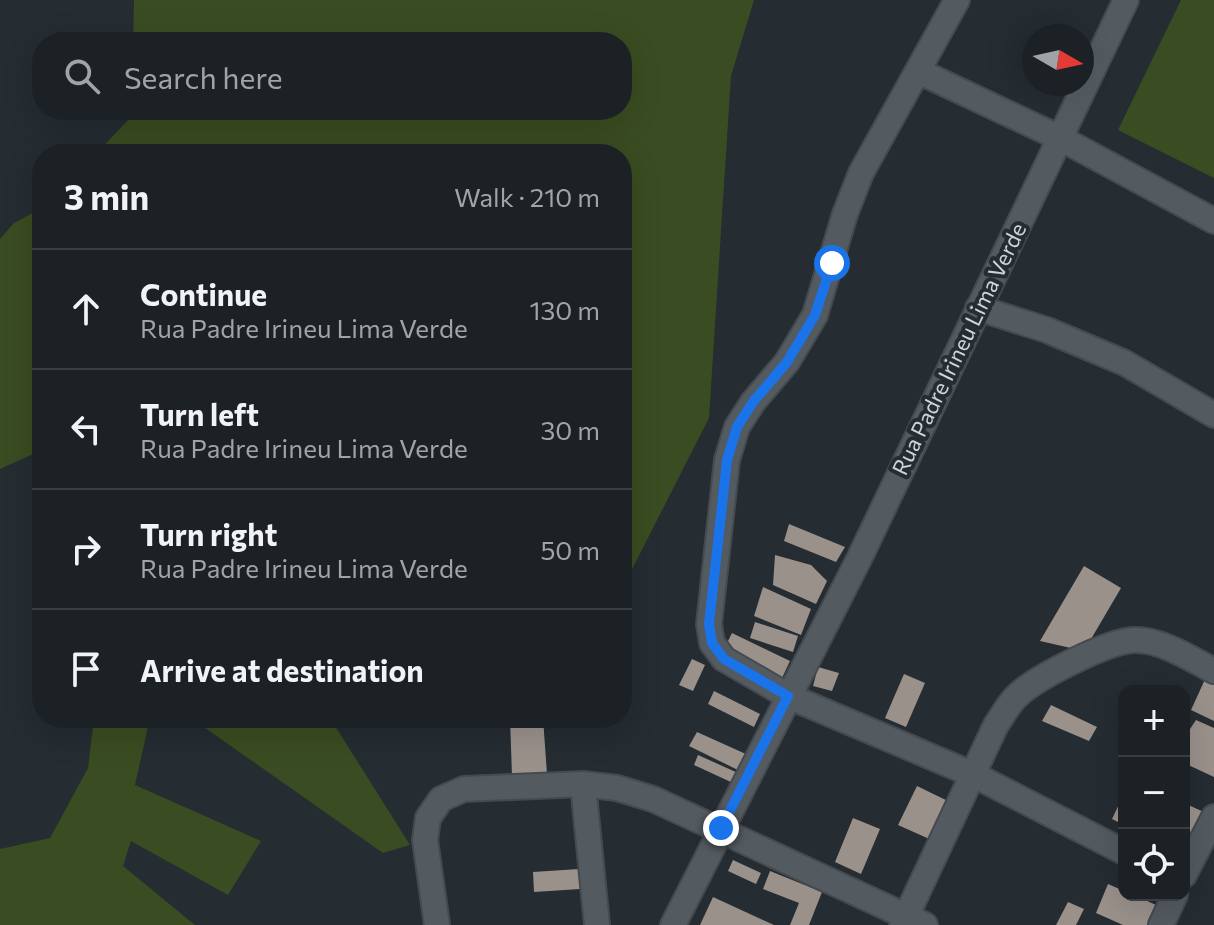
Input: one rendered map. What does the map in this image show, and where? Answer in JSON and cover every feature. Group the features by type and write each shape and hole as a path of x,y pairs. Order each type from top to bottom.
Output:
{"street":[{"path":"957,0 861,173 845,214 815,315 787,362 753,402 737,427 727,460 709,624 712,643 724,659 788,696 974,775 1118,849"},
{"name":"Rua Padre Irineu Lima Verde","path":"673,925 860,557 1126,0"},
{"path":"918,71 1060,138 1214,221"},
{"path":"978,308 1047,330 1125,363 1214,415"},
{"path":"437,925 425,840 428,818 441,799 464,789 583,784 617,788 653,799 721,828 911,922 996,725 1017,695 1049,675 1110,645 1136,640 1169,648 1214,671"},
{"path":"583,784 597,925"},
{"path":"1190,863 1214,817"},
{"path":"1161,925 1172,901"}],"green space":[{"path":"134,0 754,0 731,76 709,418 632,569 632,144 105,144 128,120 632,120 632,32 133,32"},
{"path":"1181,0 1214,0 1214,178 1118,130"},
{"path":"32,213 32,455 0,469 0,239 14,223"},
{"path":"93,728 148,728 135,785 261,841 228,895 131,841 123,866 195,925 0,925 0,849 50,838 88,768"},
{"path":"205,728 336,728 410,845 383,853"}],"building":[{"path":"789,524 845,547 836,562 784,541"},
{"path":"775,555 811,565 827,581 816,604 773,585"},
{"path":"1084,566 1121,588 1084,651 1040,641"},
{"path":"763,587 811,609 801,635 754,616"},
{"path":"755,622 798,636 793,652 750,638"},
{"path":"732,633 790,661 782,678 724,649"},
{"path":"692,659 705,665 693,691 679,685"},
{"path":"818,667 839,673 832,691 813,686"},
{"path":"904,674 925,683 906,727 885,718"},
{"path":"1207,675 1214,678 1214,721 1191,710"},
{"path":"714,691 760,714 754,727 708,704"},
{"path":"1051,705 1097,727 1089,741 1042,721"},
{"path":"1196,720 1214,728 1214,777 1190,766 1190,729"},
{"path":"510,728 544,728 547,774 512,776"},
{"path":"697,732 748,755 742,772 689,746"},
{"path":"698,755 738,773 733,783 694,765"},
{"path":"917,786 954,804 936,842 898,825"},
{"path":"1118,806 1118,822 1112,819"},
{"path":"1190,806 1206,813 1193,838 1190,837"},
{"path":"853,818 880,829 861,874 835,862"},
{"path":"733,860 761,873 756,884 728,871"},
{"path":"579,869 580,889 534,892 533,872"},
{"path":"770,871 822,892 809,925 790,925 799,903 763,889"},
{"path":"1108,884 1118,888 1118,901 1147,901 1156,905 1148,925 1123,925 1096,913"},
{"path":"713,897 774,925 700,925"},
{"path":"1068,902 1084,909 1076,925 1056,925"}],"route":[{"path":"721,828 788,696 724,659 712,643 709,624 727,460 737,427 753,402 787,362 815,315 832,263"}]}
